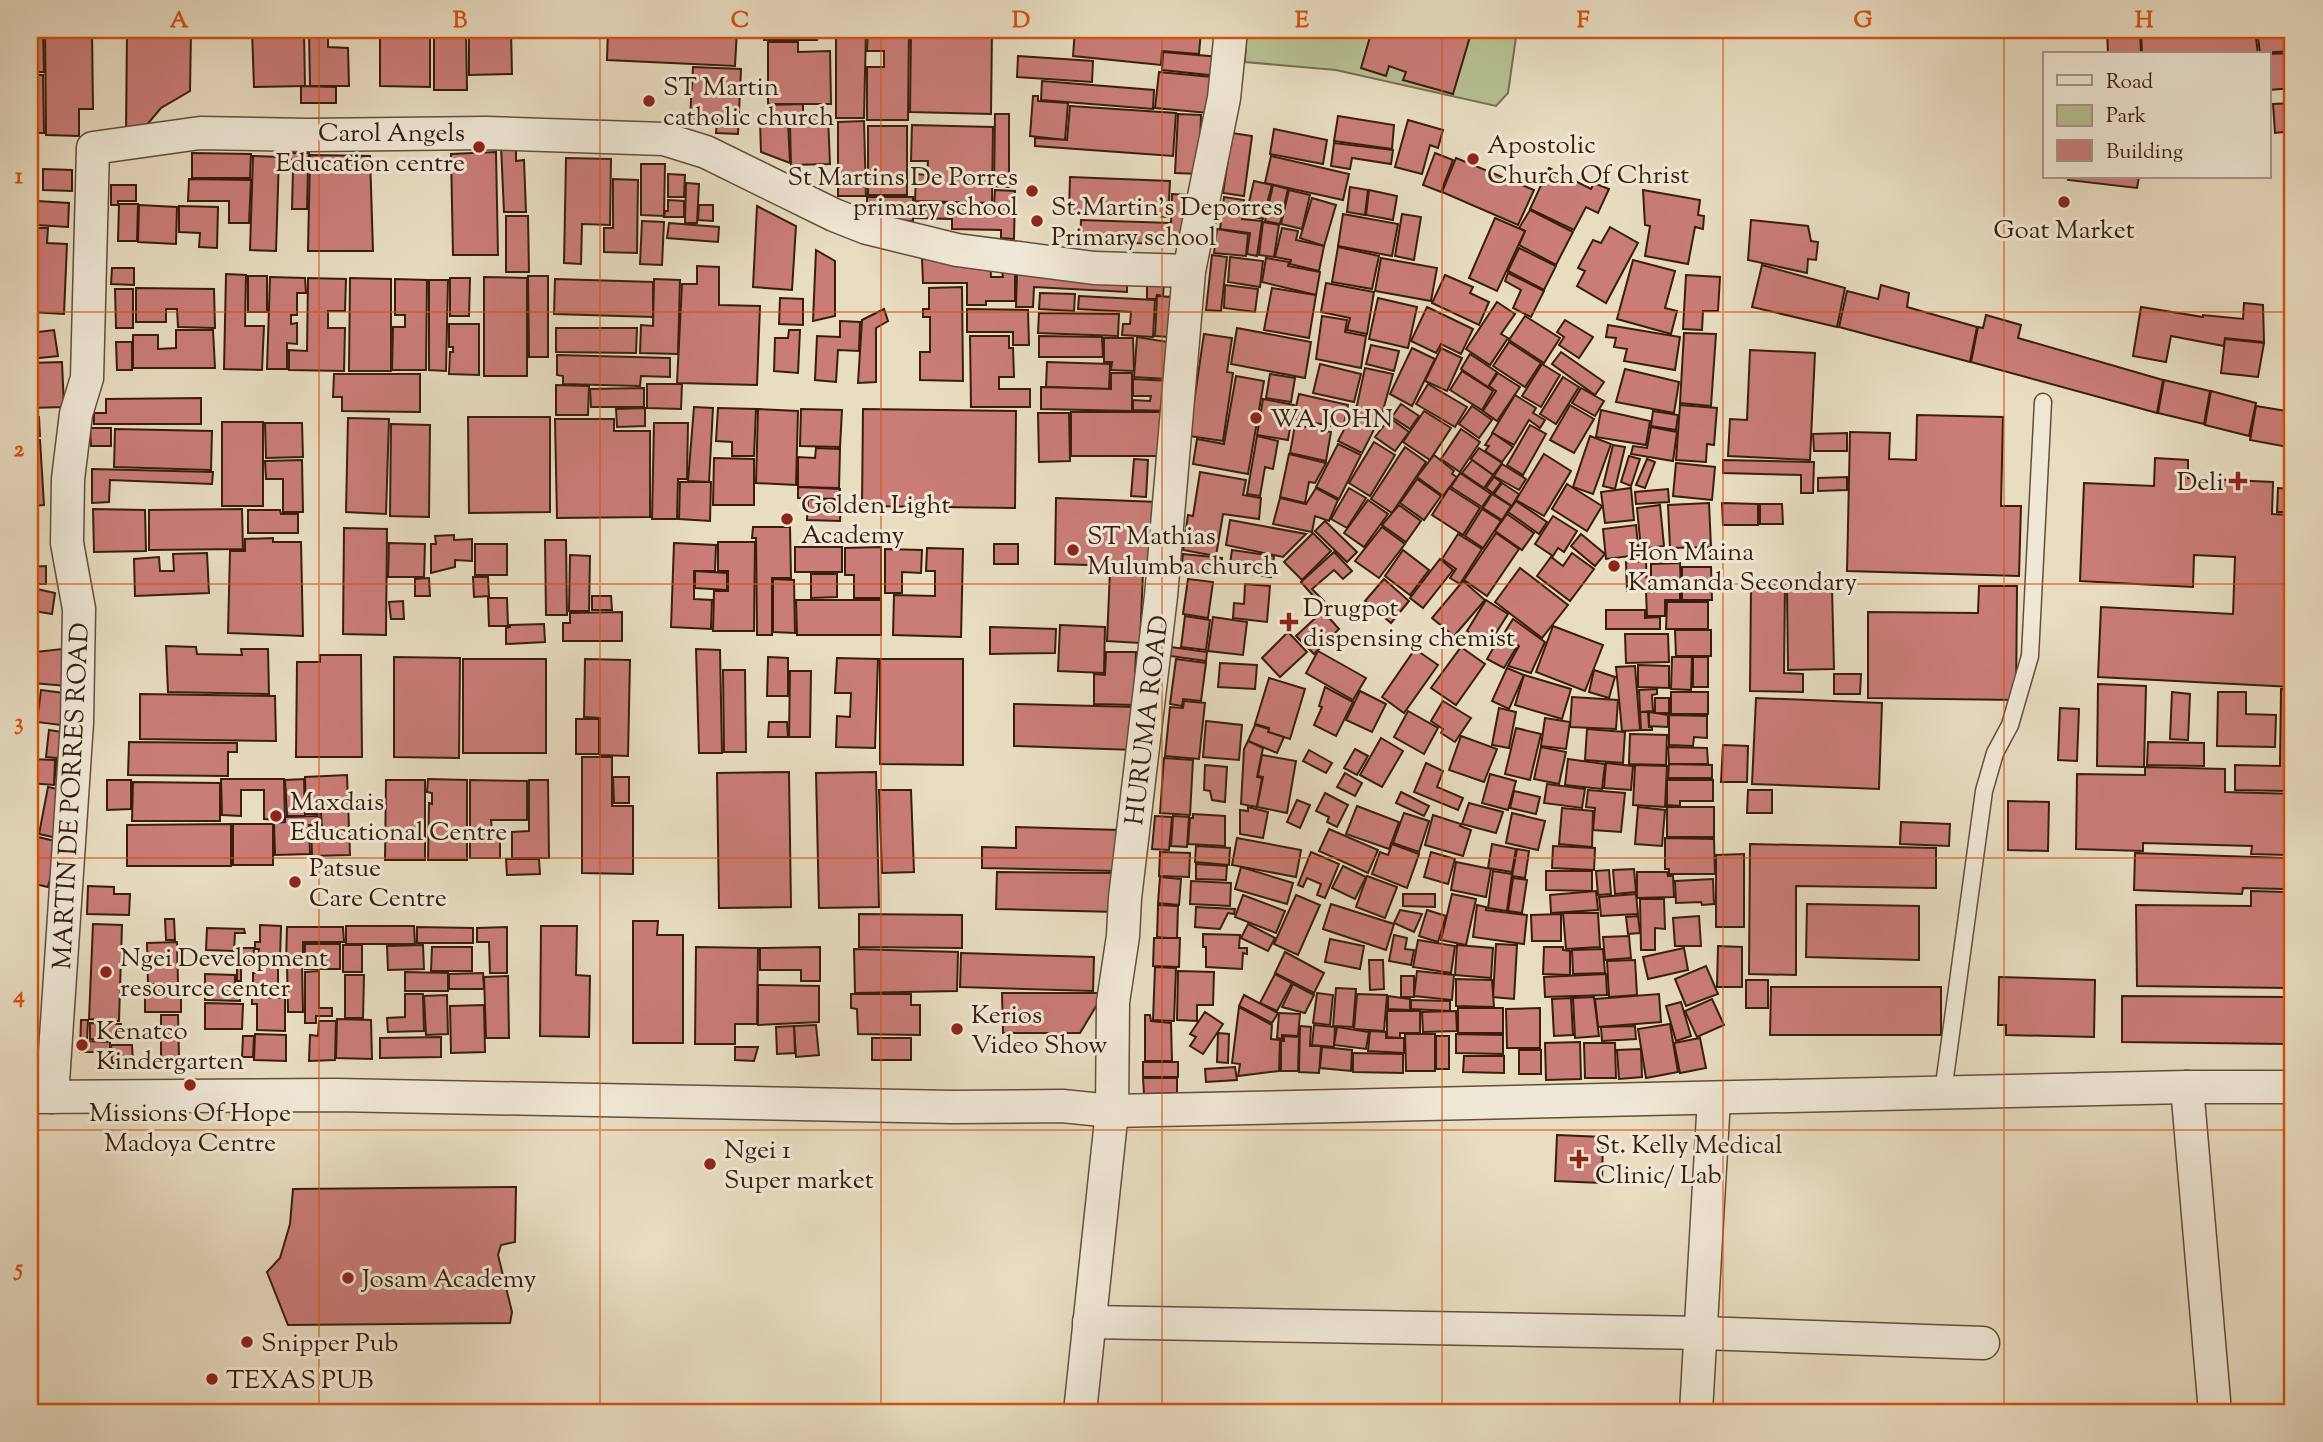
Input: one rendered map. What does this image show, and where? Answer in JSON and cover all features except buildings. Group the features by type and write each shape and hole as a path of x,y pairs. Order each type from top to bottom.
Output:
{"street":[{"name":"HURUMA ROAD","path":"1080,1412 1112,1111 1113,1002 1123,936 1125,898 1161,596 1189,271 1224,99 1231,30"},
{"name":"MARTIN DE PORRES ROAD","path":"41,1097 77,722 79,609 67,543 68,479 76,414 87,378 93,148 200,133 486,133 664,139 706,152 834,215 867,228 957,250 1094,268 1189,271"},
{"path":"41,1097 350,1096 940,1107 1062,1106 1112,1111 2187,1087 2293,1087"},
{"path":"2187,1087 2215,1412"},
{"path":"1696,1412 1714,1098"},
{"path":"1089,1322 1701,1333 1983,1343"}],"lane":[{"path":"1943,1092 1984,791 1996,753 2010,725 2030,656 2042,402"}],"green space":[{"path":"1247,30 1517,30 1508,93 1496,106 1336,70 1245,62"}],"place":[{"name":"ST Martin catholic church","path":"649,101"},
{"name":"Carol Angels Education centre","path":"479,147"},
{"name":"Apostolic Church Of Christ","path":"1473,159"},
{"name":"St Martins De Porres primary school","path":"1032,191"},
{"name":"Goat Market","path":"2064,202"},
{"name":"St.Martin's Deporres Primary school","path":"1037,221"},
{"name":"WA JOHN","path":"1256,418"},
{"name":"Deli","path":"2238,481"},
{"name":"Golden Light Academy","path":"787,519"},
{"name":"ST Mathias Mulumba church","path":"1073,550"},
{"name":"Hon Maina Kamanda Secondary","path":"1614,566"},
{"name":"Drugpot dispensing chemist","path":"1289,622"},
{"name":"Maxdais Educational Centre","path":"276,816"},
{"name":"Patsue Care Centre","path":"295,882"},
{"name":"Ngei Development resource center","path":"106,972"},
{"name":"Kerios Video Show","path":"957,1029"},
{"name":"Kenatco Kindergarten","path":"82,1045"},
{"name":"Missions Of Hope Madoya Centre","path":"190,1085"},
{"name":"St. Kelly Medical Clinic/ Lab","path":"1579,1159"},
{"name":"Ngei 1 Super market","path":"710,1164"},
{"name":"Josam Academy","path":"348,1278"},
{"name":"Snipper Pub","path":"247,1342"},
{"name":"TEXAS PUB","path":"212,1379"}]}
